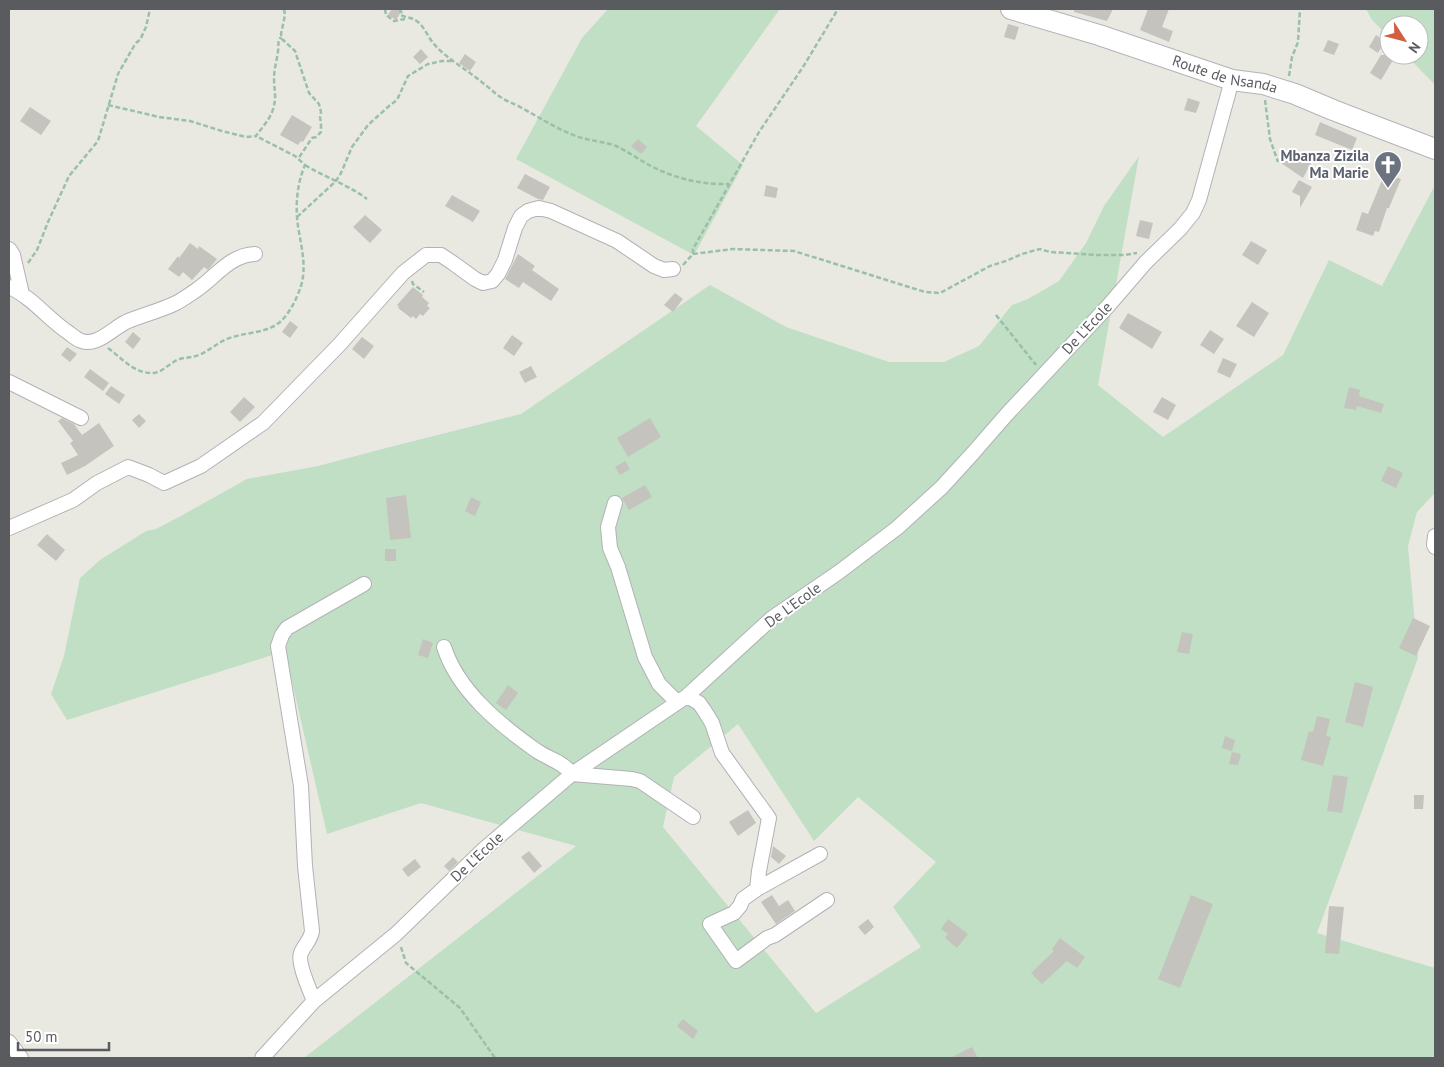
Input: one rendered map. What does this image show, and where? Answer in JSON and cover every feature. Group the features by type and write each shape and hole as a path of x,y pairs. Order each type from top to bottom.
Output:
{"street":[{"name":"Route de Nsanda","path":"1011,9 1099,35 1232,80 1262,84 1295,94 1435,149"},
{"name":"De L'Ecole","path":"262,1058 314,1001 396,934 484,849 572,774 682,699 772,618 839,572 897,528 942,486 1193,213 1199,200 1232,80"},
{"path":"9,528 73,500 128,468 149,475 164,483 201,466 263,423 339,345 403,273 426,256 440,255 475,279 483,283 492,281 505,260 515,228 521,216 528,212 539,208 552,211 616,241 654,266 664,270 673,269"},
{"path":"9,249 18,271 22,294"},
{"path":"9,287 22,294 79,340 91,342 125,323 175,304 197,290 224,266 240,256 255,254"},
{"path":"9,382 81,418"},
{"path":"615,503 608,527 610,548 618,566 645,657 658,684 682,699 699,703 712,723 722,753 769,818 757,889"},
{"path":"1435,536 1435,547"},
{"path":"314,1001 300,959 312,931 305,866 303,802 278,646 287,628 364,584"},
{"path":"444,647 448,659 472,695 489,714 537,751 564,766 572,774 640,781 694,817"},
{"path":"820,854 757,889 743,899 734,913 710,924 736,962 767,938 775,935 827,900"},
{"path":"9,1042 21,1058"}],"path":[{"path":"18,271 27,264 37,250 69,176 98,140 118,74 143,34 150,9"},
{"path":"256,136 268,121 274,107 276,93 275,63 281,37 284,9"},
{"path":"385,9 386,15 394,21 406,18 415,20 433,42 503,100 522,108 545,122 577,136 616,146 650,166 674,175 695,182 729,184"},
{"path":"399,9 406,18"},
{"path":"693,254 693,249 758,132 803,67 838,9"},
{"path":"1295,94 1289,78 1292,57 1298,42 1300,9"},
{"path":"281,37 295,51 312,98 319,104 321,112 320,132 312,138 298,159"},
{"path":"297,216 336,181 352,147 368,125 397,100 408,76 428,64 454,61"},
{"path":"1262,84 1270,139 1278,162"},
{"path":"108,105 158,117 190,122 240,136 256,136 295,156 304,165 323,176 347,185 367,198"},
{"path":"100,338 126,364 138,371 155,373 178,360 201,354 222,341 268,329 280,322 296,299 304,271 297,216 299,186 304,165"},
{"path":"673,269 682,265 693,254 734,248 794,251 925,292 940,293 990,266 1040,249 1050,252 1098,255 1125,255 1158,250"},
{"path":"996,315 1044,374"},
{"path":"396,934 406,963 460,1008 495,1058"}],"green space":[{"path":"608,9 780,9 696,126 743,165 694,255 516,159 582,38"},
{"path":"1366,9 1435,9 1435,85 1416,65 1429,65 1429,15 1379,15 1379,27 1372,20"},
{"path":"1139,156 1098,385 1163,437 1283,355 1329,260 1382,286 1435,185 1435,493 1417,512 1408,546 1418,658 1317,933 1435,968 1435,1058 304,1058 576,846 421,803 327,834 285,651 67,720 51,694 64,656 80,578 100,560 146,531 156,529 247,479 318,466 521,414 710,285 786,327 889,362 944,362 979,346 1012,305 1028,299 1059,281 1086,243 1104,206","holes":["738,724 814,841 858,797 936,862 893,907 921,947 816,1013 663,827 674,777"]}],"building":[{"path":"392,9 401,12 396,20 388,15"},
{"path":"1074,9 1113,9 1107,21 1074,12"},
{"path":"1148,9 1169,9 1162,27 1173,31 1169,42 1140,30"},
{"path":"1008,24 1019,27 1015,40 1004,37"},
{"path":"1376,35 1379,37 1378,53 1369,47"},
{"path":"1328,40 1339,44 1334,55 1323,51"},
{"path":"421,49 428,57 420,64 413,57"},
{"path":"465,54 476,62 470,71 459,63"},
{"path":"1379,58 1379,65 1390,65 1381,80 1370,73"},
{"path":"1188,98 1200,102 1196,113 1184,110"},
{"path":"30,107 51,121 41,135 20,121"},
{"path":"292,115 312,127 303,142 301,141 298,145 280,135"},
{"path":"1320,122 1357,138 1352,150 1315,135"},
{"path":"638,139 647,147 641,154 631,146"},
{"path":"1291,148 1312,161 1303,178 1281,163"},
{"path":"1385,173 1401,179 1389,208 1387,208 1379,232 1375,231 1373,236 1356,230 1362,212 1368,214"},
{"path":"525,174 550,187 543,200 517,188"},
{"path":"1299,180 1312,187 1300,208 1300,196 1292,192"},
{"path":"766,185 778,188 776,198 764,196"},
{"path":"452,195 480,211 473,222 445,206"},
{"path":"365,215 382,230 370,243 353,227"},
{"path":"1140,220 1153,223 1149,239 1136,236"},
{"path":"1251,241 1267,250 1258,265 1242,255"},
{"path":"190,243 198,249 199,246 217,259 208,270 204,267 192,280 183,272 179,277 168,269"},
{"path":"518,254 535,266 532,270 559,289 551,301 523,282 519,288 505,279"},
{"path":"413,287 423,295 422,297 429,303 427,306 430,308 423,316 420,314 416,319 413,316 411,318 398,308 397,305"},
{"path":"675,293 683,299 673,312 664,305"},
{"path":"1252,302 1269,313 1254,337 1236,326"},
{"path":"1128,313 1162,332 1152,349 1119,328"},
{"path":"290,321 298,327 290,338 282,332"},
{"path":"1210,330 1224,339 1214,354 1200,345"},
{"path":"133,332 141,339 133,349 125,342"},
{"path":"512,335 523,343 514,356 503,348"},
{"path":"362,337 374,346 364,359 352,349"},
{"path":"67,347 77,354 70,362 61,355"},
{"path":"1223,358 1237,364 1230,378 1217,372"},
{"path":"531,366 537,377 525,383 519,372"},
{"path":"90,369 109,383 103,391 84,377"},
{"path":"111,386 125,395 119,404 105,394"},
{"path":"1349,387 1360,390 1359,396 1384,404 1381,413 1357,406 1356,410 1344,408"},
{"path":"244,397 255,407 240,422 230,412"},
{"path":"1162,397 1176,405 1168,420 1153,412"},
{"path":"139,414 146,421 139,428 132,420"},
{"path":"62,418 74,424 82,435 99,423 114,446 85,466 67,475 61,463 78,455 70,443 73,441 58,421"},
{"path":"650,418 661,437 628,457 617,438"},
{"path":"625,461 630,469 620,475 615,467"},
{"path":"1388,466 1403,473 1396,488 1381,481"},
{"path":"645,485 652,497 629,510 622,498"},
{"path":"406,495 411,538 390,540 386,498"},
{"path":"471,497 481,502 475,516 465,511"},
{"path":"47,534 65,550 56,561 37,545"},
{"path":"385,549 396,549 396,561 385,561"},
{"path":"1413,618 1430,626 1416,656 1399,648"},
{"path":"1182,632 1193,634 1189,654 1177,652"},
{"path":"423,639 433,643 428,658 418,655"},
{"path":"1355,682 1373,687 1363,727 1345,722"},
{"path":"508,685 518,693 506,710 496,703"},
{"path":"1317,716 1330,719 1326,736 1331,737 1323,766 1301,760 1309,731 1313,732"},
{"path":"1225,736 1235,740 1232,751 1222,748"},
{"path":"1232,752 1241,754 1238,765 1229,764"},
{"path":"1333,775 1348,777 1342,813 1327,811"},
{"path":"1414,795 1424,795 1423,809 1414,809"},
{"path":"748,810 756,823 738,836 729,822"},
{"path":"773,846 786,856 779,864 771,857"},
{"path":"529,851 542,866 534,873 521,857"},
{"path":"453,857 458,862 449,871 444,866"},
{"path":"415,859 421,867 408,877 402,869"},
{"path":"772,895 779,906 788,900 795,911 776,924 761,902"},
{"path":"1191,895 1213,904 1180,988 1158,979"},
{"path":"1329,906 1344,907 1339,954 1325,953"},
{"path":"868,919 874,927 865,935 858,927"},
{"path":"948,919 968,934 957,948 945,938 948,934 941,929"},
{"path":"1060,938 1085,957 1077,968 1067,961 1042,984 1031,973 1054,951 1052,949"},
{"path":"683,1019 698,1031 693,1039 677,1026"},
{"path":"972,1047 978,1058 950,1058"}],"place":[{"name":"Mbanza Zizila Ma Marie","path":"1388,189"}]}
